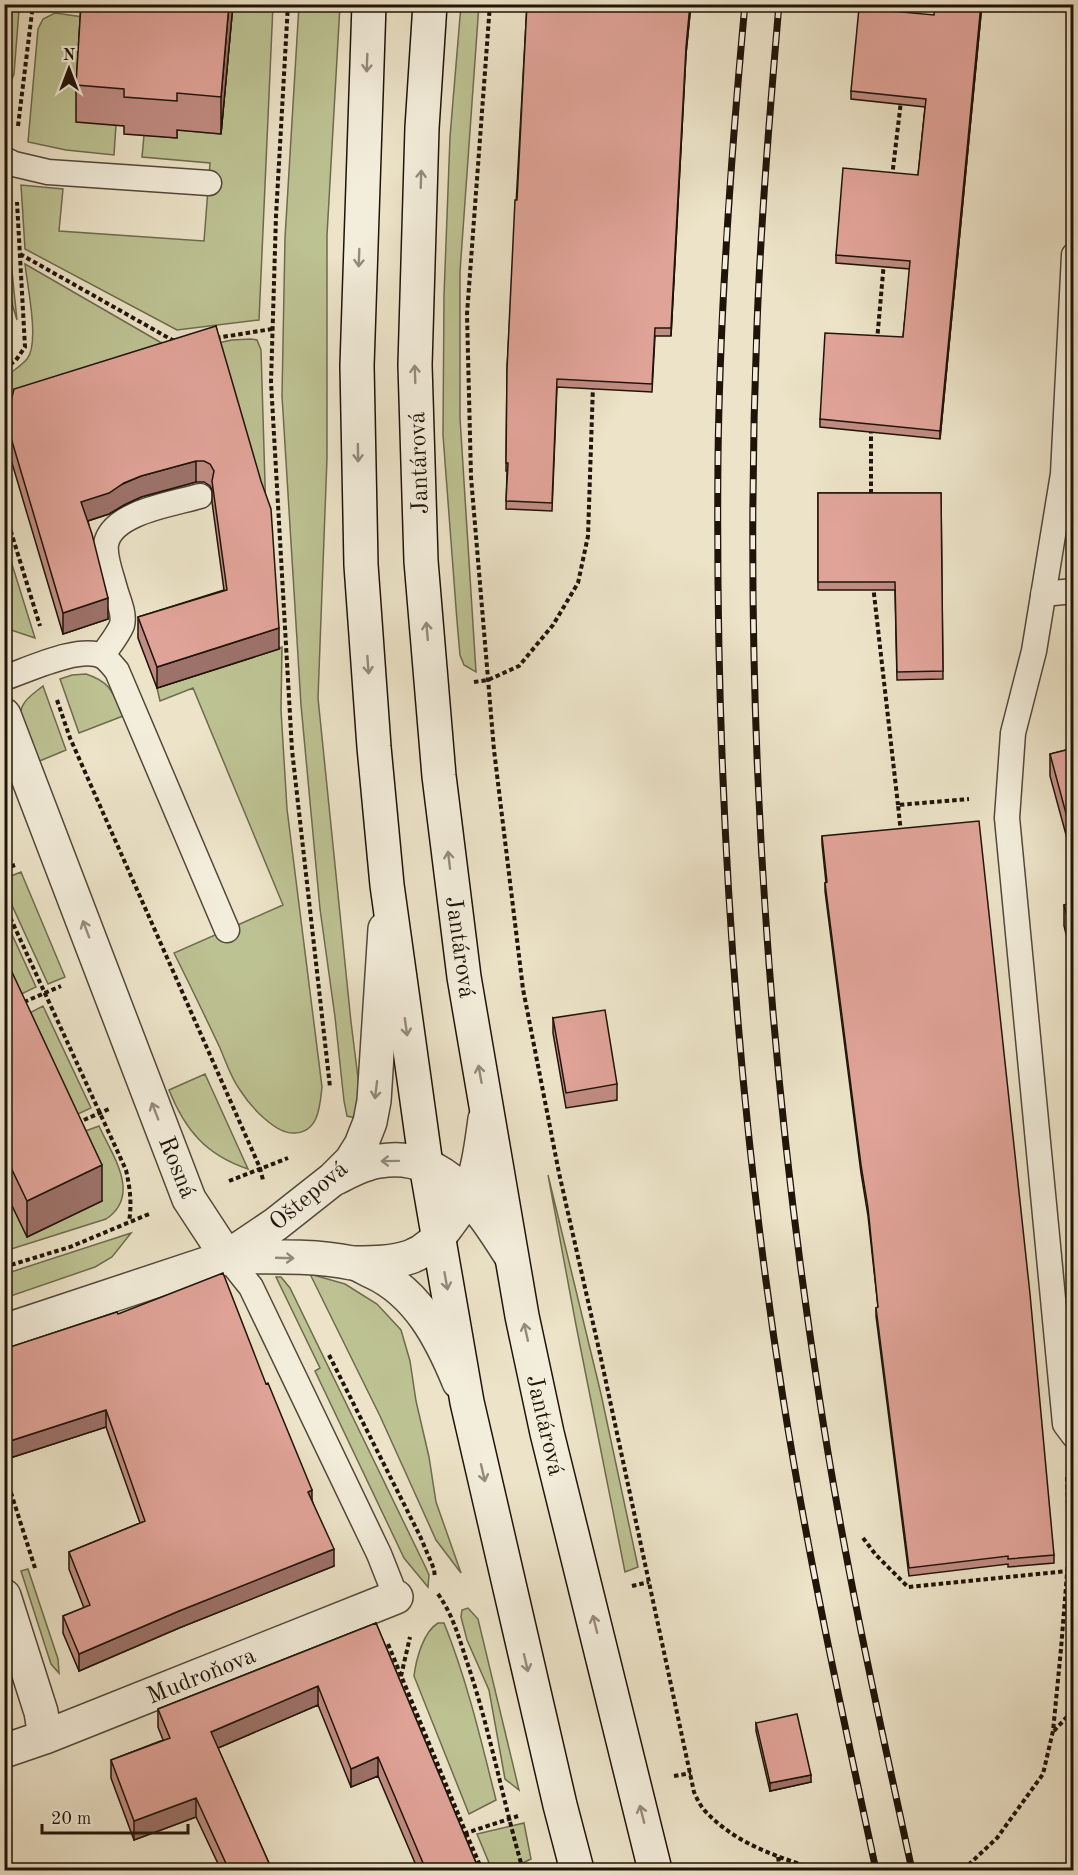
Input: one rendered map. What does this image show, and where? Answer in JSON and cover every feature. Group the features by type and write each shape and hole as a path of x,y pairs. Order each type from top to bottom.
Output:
{"street":[{"path":"369,4 357,366 361,565 387,885 426,1165 467,1402 577,1870"},
{"name":"Jantárová","path":"430,4 422,128 415,365 421,561 439,777 464,977 511,1256 547,1433 655,1870"},
{"name":"Rosná","path":"4,715 189,1199 226,1257"},
{"name":"Oštepová","path":"4,1331 226,1257 276,1224 333,1179 351,1161 362,1145 374,1101 387,885"},
{"path":"226,1257 286,1257 380,1263 410,1257 424,1251 438,1238 468,1198 480,1162 486,1108"},
{"path":"333,1179 358,1167 380,1161 403,1161 426,1165 444,1173 457,1184 489,1223 511,1256"},
{"path":"353,1263 397,1286 415,1302 447,1353 467,1402"},
{"path":"4,1596 41,1712 45,1737"},
{"name":"Mudroňova","path":"4,1751 45,1737 384,1602"}],"lane":[{"path":"4,159 14,164 48,172 209,183"},
{"path":"1070,1430 1008,830 1013,733 1034,651 1063,474 1074,255"},
{"path":"102,656 122,625 120,604 107,558 108,537 128,518 200,496"},
{"path":"1043,594 1074,591"},
{"path":"4,678 80,653 102,656 117,671 226,930"},
{"name":"Rosná","path":"226,1257 251,1287 379,1554 384,1602"}],"path":[{"path":"288,4 271,382 292,750 330,1088"},
{"path":"490,4 467,314 471,477 494,750 523,989 559,1173 694,1792 705,1812 740,1839 778,1857 818,1870"},
{"path":"909,27 912,4"},
{"path":"891,187 901,95"},
{"path":"20,254 180,345"},
{"path":"876,350 885,257"},
{"path":"215,339 272,329"},
{"path":"432,690 488,680 519,666 553,625 578,583 588,536 593,375"},
{"path":"871,420 872,499"},
{"path":"4,509 51,662 51,684 70,738 260,1168"},
{"path":"872,578 902,840"},
{"path":"898,805 1009,795"},
{"path":"4,904 126,1170 131,1198 129,1222"},
{"path":"21,1004 45,992"},
{"path":"68,1126 100,1113"},
{"path":"4,1267 70,1247 292,1156"},
{"path":"963,1870 997,1839 1043,1774 1053,1731 1069,1549 1070,1430"},
{"path":"863,1538 876,1555 908,1587 1067,1570"},
{"path":"632,1586 649,1582"},
{"path":"438,1593 448,1609 482,1707 508,1818 523,1870"},
{"path":"384,1602 466,1833 482,1870"},
{"path":"1053,1731 1074,1709"},
{"path":"635,1786 691,1773"},
{"path":"466,1833 508,1818 560,1805"},
{"path":"778,1857 780,1870"}],"green space":[{"path":"479,4 460,272 460,418 476,672 464,665 460,655 443,435 444,296 450,137 461,5"},
{"path":"233,5 273,5 259,320 177,330 25,249 21,185 63,189 59,231 204,241 210,163 142,157 144,135 177,138 177,130 221,134"},
{"path":"299,5 340,5 327,235 327,458 318,698 359,1086 356,1118 347,1116 344,1101 320,909 301,705 282,396 285,238"},
{"path":"5,9 19,10 14,74 5,94"},
{"path":"55,13 83,17 116,125 114,155 66,150 28,142 38,29 43,19"},
{"path":"5,203 17,320 5,281"},
{"path":"25,264 179,351 232,340 257,340 261,350 266,516 216,347 12,419 5,389 8,375 27,359 31,351 32,340 32,313"},
{"path":"5,541 6,545 35,638 5,628"},
{"path":"282,647 281,710 287,809 322,1087 319,1109 314,1123 309,1128 295,1133 280,1129 264,1118 250,1104 237,1085 174,953 283,905 193,688 160,701 157,688"},
{"path":"86,674 101,681 110,689 123,716 79,733 60,679"},
{"path":"43,686 66,750 30,765 21,713 26,700"},
{"path":"21,872 65,977 48,984 5,890 6,880"},
{"path":"4,917 36,987 9,1000 5,990"},
{"path":"43,1006 91,1108 65,1120 18,1019"},
{"path":"205,1074 248,1169 220,1156 209,1148 190,1129 175,1104 169,1090"},
{"path":"99,1126 121,1174 122,1198 117,1209 106,1219 5,1251 4,1189 72,1136"},
{"path":"548,1175 601,1394 638,1567 625,1572 576,1325"},
{"path":"131,1233 112,1257 95,1267 5,1298 5,1274"},
{"path":"310,1274 345,1284 377,1304 401,1330 410,1361 436,1502 461,1573 436,1540 380,1416"},
{"path":"276,1277 281,1277 290,1288 425,1566 429,1575 428,1587 404,1558 315,1371 320,1368"},
{"path":"28,1569 58,1659 59,1673 51,1664 21,1571"},
{"path":"468,1608 478,1619 519,1790 505,1779 489,1690 467,1640 461,1617 462,1610"},
{"path":"438,1623 444,1623 460,1666 496,1800 469,1814 414,1676 424,1640"},
{"path":"524,1823 531,1859 509,1870 492,1870 477,1834"}],"building":[{"path":"81,4 229,4 221,97 177,93 177,101 124,97 124,89 76,85"},
{"path":"527,4 690,4 671,328 655,328 652,384 557,379 552,503 506,501 507,369"},
{"path":"935,4 981,4 940,431 820,419 825,333 903,337 910,261 836,255 843,168 918,175 926,99 851,91 859,8 934,15"},
{"path":"216,326 271,509 279,628 157,667 138,617 227,590 212,481 214,471 210,464 196,461 141,476 109,493 81,502 92,534 108,598 63,613 6,421 14,389"},
{"path":"818,493 941,493 943,671 897,672 895,582 818,582"},
{"path":"1074,748 1074,843 1050,754"},
{"path":"979,821 1030,1294 1054,1555 1008,1559 1008,1556 909,1568 876,1308 878,1307 868,1208 825,883 827,882 822,836"},
{"path":"1074,902 1074,944 1064,905"},
{"path":"4,955 102,1165 27,1201 4,1153"},
{"path":"605,1010 617,1084 566,1093 553,1018"},
{"path":"223,1273 266,1384 268,1383 312,1490 308,1492 334,1549 79,1654 63,1616 90,1605 69,1552 145,1521 106,1410 10,1441 4,1424 4,1349 117,1312 118,1314"},
{"path":"376,1623 479,1870 426,1870 378,1757 351,1769 318,1686 211,1732 272,1870 229,1870 196,1798 134,1821 111,1760 170,1738 158,1709"},
{"path":"797,1714 811,1775 770,1783 756,1723"}],"railway":[{"path":"745,4 727,231 718,457 720,693 731,929 752,1164 783,1398 814,1576 876,1870"},
{"path":"779,4 761,245 753,458 756,725 771,991 799,1257 827,1450 861,1630 912,1870"}]}
